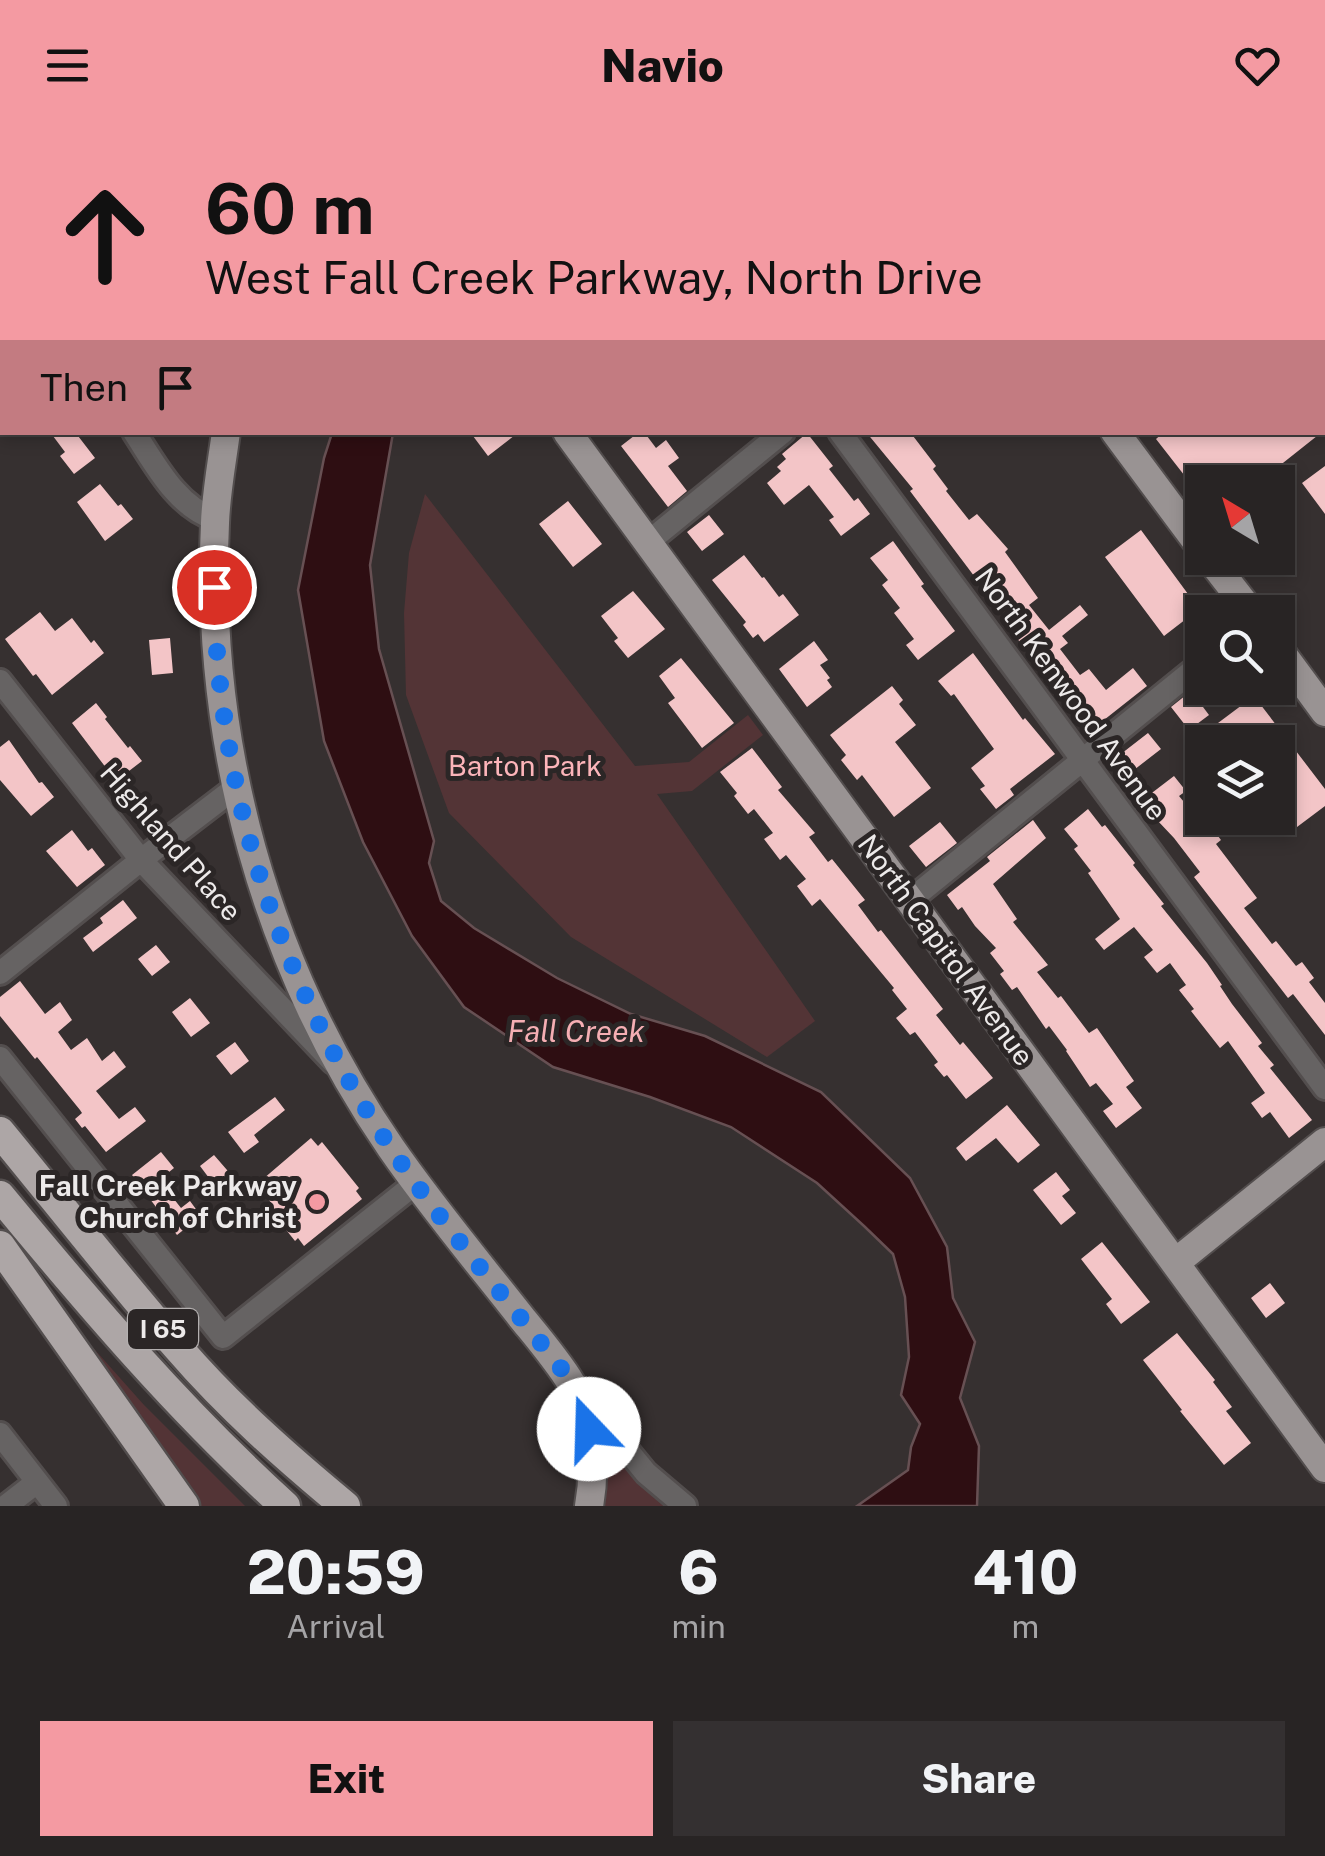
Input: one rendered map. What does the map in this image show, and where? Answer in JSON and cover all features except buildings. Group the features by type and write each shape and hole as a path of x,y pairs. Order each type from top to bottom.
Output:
{"highway":[{"name":"I 65","path":"0,1132 181,1351 240,1413 346,1506"},
{"name":"I 65","path":"0,1196 133,1354 285,1506"},
{"path":"0,1246 184,1506"}],"main road":[{"path":"226,435 215,518 217,664 227,742 255,861 289,961 310,1008 379,1131 567,1376 585,1415 592,1443 589,1506"},
{"name":"North Capitol Avenue","path":"569,435 1325,1468"},
{"path":"1117,435 1185,525"},
{"path":"1222,575 1238,595"},
{"path":"1295,671 1325,712"},
{"path":"1175,1263 1325,1142"}],"street":[{"path":"136,435 190,508 215,518"},
{"path":"647,542 779,435"},
{"name":"North Kenwood Avenue","path":"842,435 1325,1088"},
{"path":"910,900 1185,676"},
{"name":"Highland Place","path":"0,681 140,860 348,1078"},
{"path":"0,972 236,788"},
{"path":"0,1058 222,1337 416,1183"},
{"path":"567,1376 646,1473 686,1506"},
{"path":"0,1434 56,1506"},
{"path":"6,1506 37,1482"}],"green space":[{"name":"Barton Park","path":"425,494 635,766 689,762 748,715 763,735 692,791 657,794 815,1021 767,1057 571,937 449,813 406,695 404,613 409,553"},
{"path":"64,1315 144,1405 245,1506 193,1506"},
{"path":"599,1429 672,1506 598,1506"}],"water":[{"name":"Fall Creek","path":"331,435 393,435 370,565 379,649 434,841 429,863 441,901 474,928 557,978 631,1014 705,1036 821,1092 910,1178 947,1247 953,1298 975,1342 960,1398 979,1446 977,1506 857,1506 908,1470 920,1424 901,1395 909,1357 905,1297 893,1254 817,1183 731,1127 553,1067 464,1007 412,936 363,842 324,741 298,590"}],"place":[{"name":"Fall Creek Parkway Church of Christ","path":"317,1202"}],"route":[{"path":"214,587 221,702 236,788 255,861 289,961 333,1053 379,1131 567,1376 589,1429"}]}
